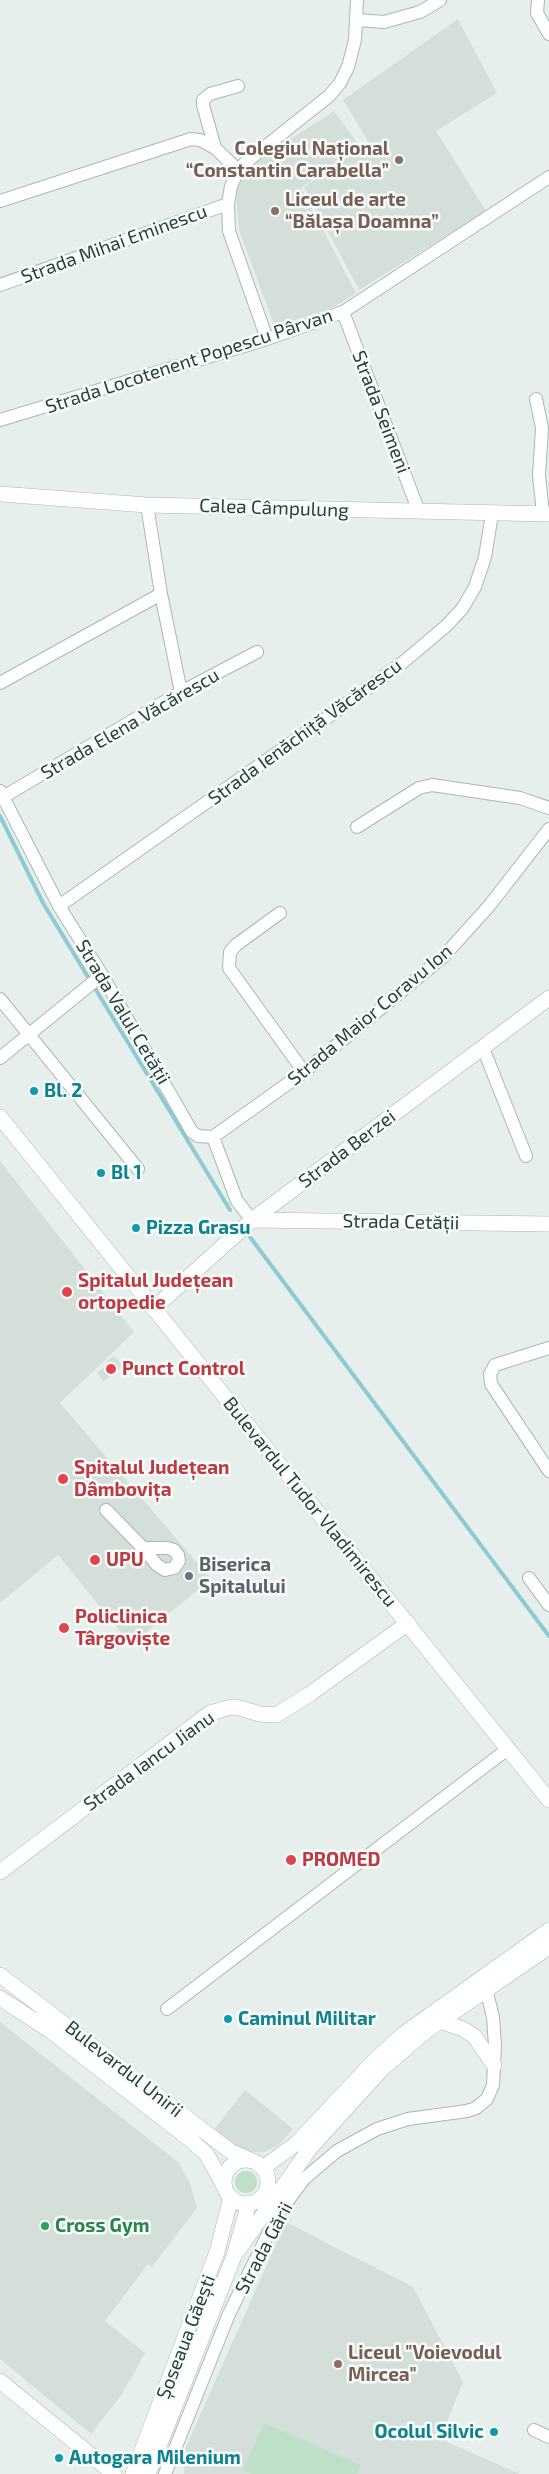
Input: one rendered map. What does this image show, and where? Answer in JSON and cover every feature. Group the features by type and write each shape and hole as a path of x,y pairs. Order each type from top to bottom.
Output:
{"main road":[{"name":"Calea Câmpulung","path":"0,494 147,505 546,514"},
{"name":"Strada Berzei","path":"153,1309 252,1220 549,998"},
{"name":"Bulevardul Tudor Vladimirescu","path":"0,1117 548,1797"},
{"name":"Strada Cetății","path":"252,1220 549,1224"},
{"name":"Strada Iancu Jianu","path":"0,1872 210,1713 231,1707 260,1714 276,1715 310,1694 408,1623"},
{"path":"549,1930 402,2035 373,2062 297,2143 256,2164 238,2162 230,2167 225,2178 228,2192 239,2202 249,2203 262,2197 268,2186 311,2147 382,2069 415,2039 549,1947"},
{"name":"Bulevardul Unirii","path":"0,1975 230,2151 256,2164"},
{"name":"Bulevardul Unirii","path":"0,1998 52,2032 192,2141 207,2155 228,2192"},
{"path":"440,2021 463,2029 474,2036 494,2064"},
{"path":"234,2256 311,2147"},
{"path":"256,2164 268,2178 268,2186"},
{"name":"Șoseaua Găești","path":"133,2474 218,2252 228,2192"},
{"name":"Șoseaua Găești","path":"148,2474 234,2256 249,2203"},
{"path":"0,2381 114,2474"}],"street":[{"path":"268,339 229,231 228,204 231,186 238,170 277,136 329,96 340,83 350,58 358,20 358,0"},
{"path":"358,20 384,22 420,12 440,0"},
{"path":"538,0 537,13 549,34"},
{"path":"215,148 203,100 210,94 238,86"},
{"path":"1,199 191,139 200,140 215,148 238,170"},
{"name":"Strada Locotenent Popescu Pârvan","path":"0,420 268,339 343,312 549,176"},
{"name":"Strada Mihai Eminescu","path":"0,285 228,204"},
{"name":"Strada Seimeni","path":"343,312 419,512"},
{"path":"536,399 542,428 539,475 546,514"},
{"path":"147,505 161,594 181,692"},
{"name":"Strada Ienăchiță Văcărescu","path":"59,906 401,664 446,626 462,609 475,587 485,557 492,514"},
{"path":"0,683 161,594"},
{"name":"Strada Elena Văcărescu","path":"2,794 181,692 257,652"},
{"path":"357,826 419,788 432,785 520,798 549,808"},
{"name":"Strada Valul Cetății","path":"2,794 59,906 102,975 192,1132 198,1136 213,1137"},
{"name":"Strada Maior Coravu Ion","path":"213,1137 304,1072 444,956 495,899 549,829"},
{"path":"280,913 236,945 230,952 229,968 304,1072"},
{"path":"0,1058 102,975"},
{"path":"0,998 138,1169"},
{"path":"483,1048 526,1156"},
{"path":"213,1137 237,1201 252,1220"},
{"path":"549,1348 494,1365 490,1374 491,1384 549,1471"},
{"path":"106,1510 143,1548"},
{"path":"529,1578 549,1605"},
{"path":"167,2009 509,1748"},
{"name":"Strada Gării","path":"165,2474 230,2314 269,2230 294,2192 310,2173 329,2157 377,2129 408,2119 454,2114 476,2108 487,2099 490,2092 494,2064 494,2024 486,1989"},
{"path":"534,2430 549,2437"}],"shaded area":[{"name":"Colegiul Național “Constantin Carabella”","path":"458,19 497,93 436,131 486,211 359,290 304,187 369,143 343,100"},
{"name":"Liceul de arte “Bălașa Doamna”","path":"334,111 359,145 301,188 356,293 334,307 275,327 239,230 236,193 245,169"},
{"name":"Spitalul Județean Dâmbovița","path":"0,1161 134,1332 60,1403 211,1579 131,1645 58,1555 0,1603"},
{"name":"Punct Control","path":"114,1356 123,1366 103,1382 97,1372 110,1365 107,1361"},
{"path":"0,2022 178,2162 190,2183 197,2208 152,2267 148,2264 105,2321 145,2353 122,2394 91,2434 0,2359"},
{"path":"245,2090 293,2129 279,2145 265,2152 242,2152 212,2132"},
{"name":"Liceul \"Voievodul Mircea\"","path":"286,2222 413,2287 463,2382 440,2439 520,2474 184,2474 185,2449"}],"green space":[{"path":"246,2171 254,2174 257,2182 254,2190 246,2193 238,2190 235,2182 238,2174"},
{"path":"264,2423 361,2465 357,2474 252,2474 243,2470"}],"waterway":[{"path":"0,816 43,903 230,1210"},
{"path":"250,1237 549,1636"}],"place":[{"name":"Colegiul Național “Constantin Carabella”","path":"399,160"},
{"name":"Liceul de arte “Bălașa Doamna”","path":"275,211"},
{"name":"Bl. 2","path":"34,1091"},
{"name":"Bl 1","path":"101,1173"},
{"name":"Pizza Grasu","path":"136,1228"},
{"name":"Spitalul Județean ortopedie","path":"67,1292"},
{"name":"Punct Control","path":"111,1369"},
{"name":"Spitalul Județean Dâmbovița","path":"63,1479"},
{"name":"UPU","path":"95,1560"},
{"name":"Biserica Spitalului","path":"189,1576"},
{"name":"Policlinica Târgoviște","path":"64,1628"},
{"name":"PROMED","path":"291,1860"},
{"name":"Caminul Militar","path":"228,2019"},
{"name":"Cross Gym","path":"45,2226"},
{"name":"Liceul \"Voievodul Mircea\"","path":"338,2364"},
{"name":"Ocolul Silvic","path":"494,2432"},
{"name":"Autogara Milenium","path":"59,2458"}]}
